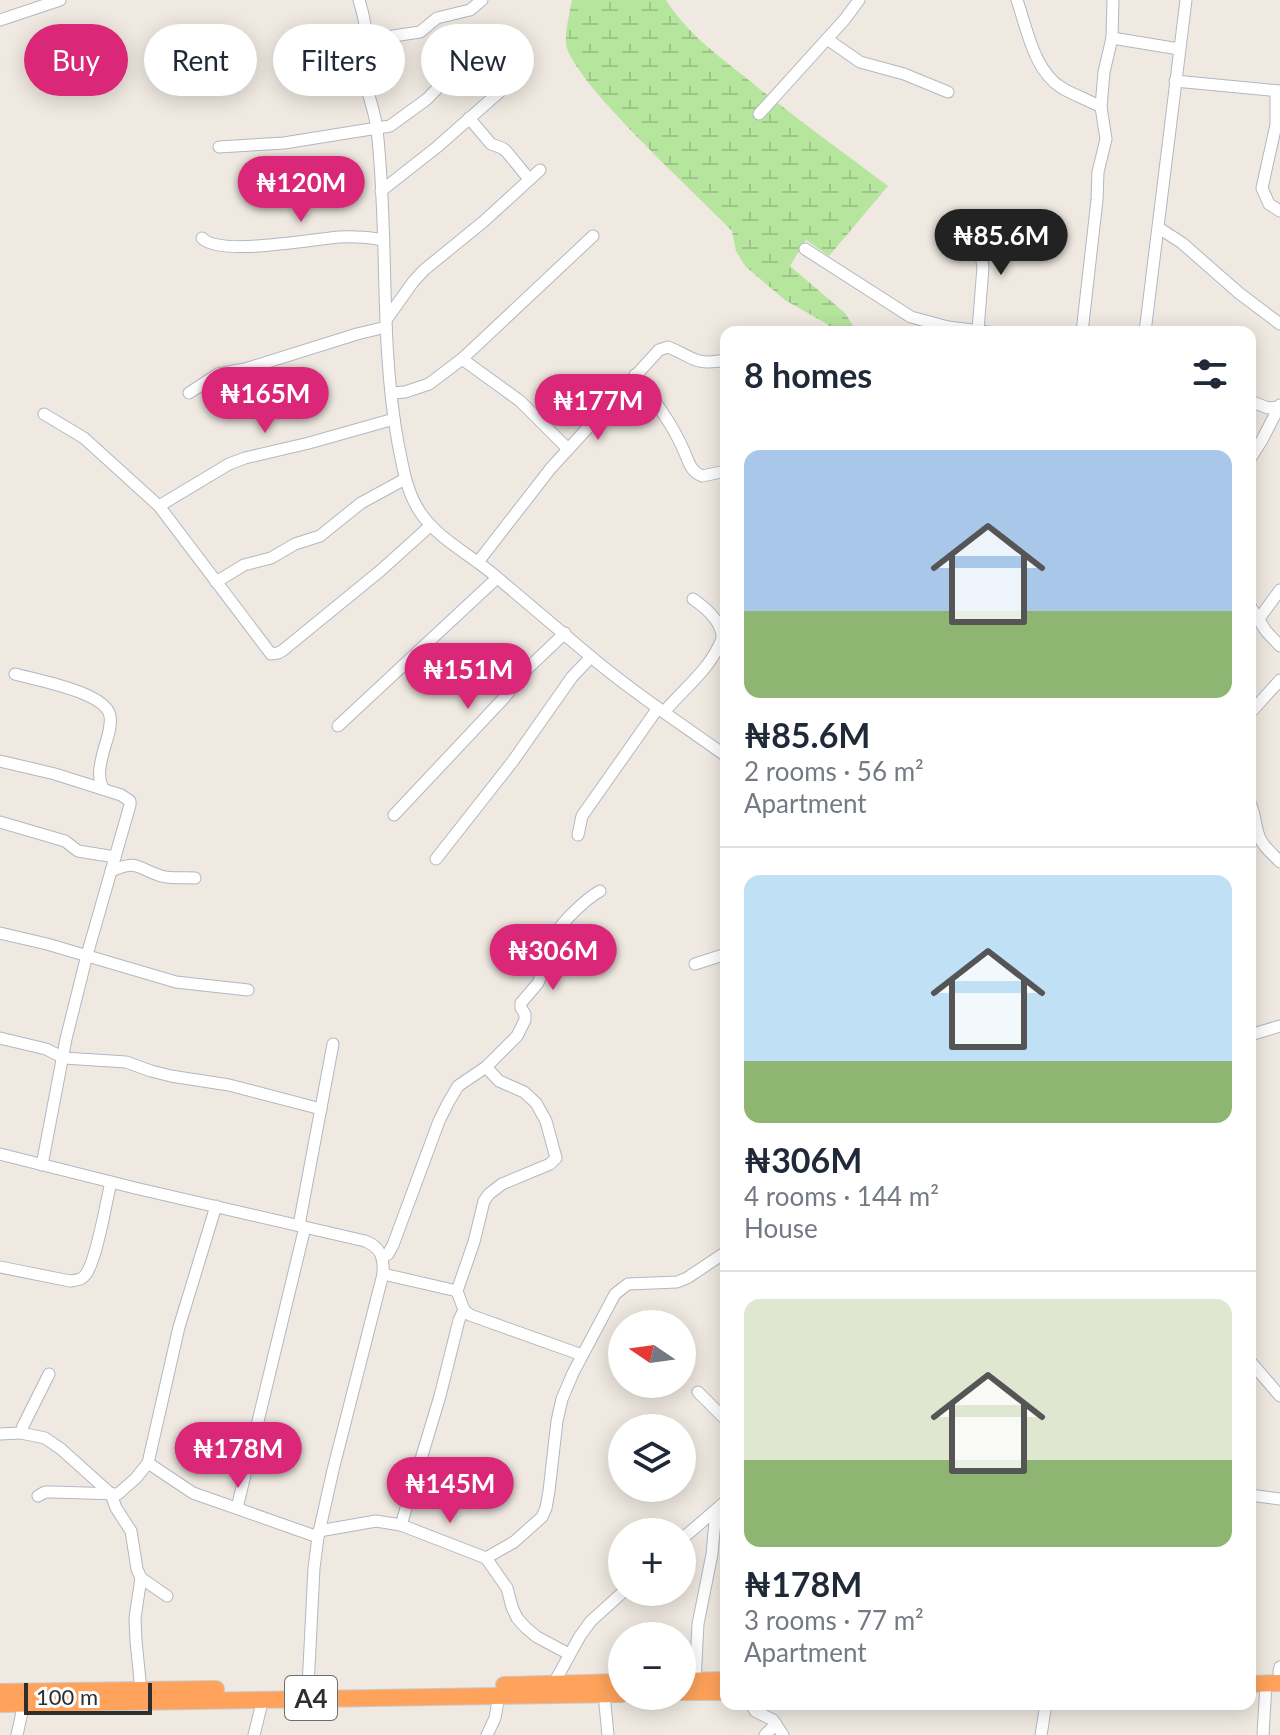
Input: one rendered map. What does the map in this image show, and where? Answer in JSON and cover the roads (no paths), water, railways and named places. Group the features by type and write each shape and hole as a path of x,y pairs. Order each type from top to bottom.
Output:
{"highway":[{"path":"696,1684 720,1681"},
{"name":"A4","path":"0,1704 263,1699 608,1682"},
{"name":"A4","path":"0,1692 308,1687 499,1695 608,1694"},
{"path":"696,1687 720,1691"}],"street":[{"path":"0,20 60,0"},
{"path":"359,0 365,24"},
{"path":"405,34 420,32 437,18 470,10 482,0"},
{"path":"759,114 859,0"},
{"path":"1017,0 1044,70 1063,88 1101,107"},
{"path":"1083,326 1098,172 1106,139 1101,107 1104,72 1112,38 1113,0"},
{"path":"1146,326 1186,0"},
{"path":"1112,38 1179,49"},
{"path":"827,39 860,62 904,74 948,92"},
{"path":"1175,81 1278,91 1276,125 1262,188 1269,204 1280,211"},
{"path":"369,96 377,128 386,324 394,419 405,479 419,510 430,526 591,657 720,752"},
{"path":"219,147 284,143 377,128 395,123 430,96"},
{"path":"381,191 494,96"},
{"path":"469,118 491,144 506,151 529,179"},
{"path":"189,393 218,374 245,369 386,324 424,270 540,170"},
{"path":"1159,228 1182,243 1280,324"},
{"path":"970,230 983,267 983,326"},
{"path":"392,393 429,384 462,359 593,236"},
{"path":"202,238 210,245 245,246 347,237 384,240"},
{"path":"805,249 911,317 944,326"},
{"path":"478,562 551,468 659,350 668,347 701,362 720,360"},
{"path":"462,359 520,401 568,449"},
{"path":"635,375 676,433 693,470 702,476 720,472"},
{"path":"1256,403 1268,408 1280,406"},
{"path":"1256,450 1280,406"},
{"path":"44,414 84,438 159,506 271,654 278,653 380,571 430,526"},
{"path":"159,506 229,464 245,458 394,419"},
{"path":"216,582 240,567 271,558 295,544 320,536 361,503 405,479"},
{"path":"338,726 497,578"},
{"path":"1258,620 1280,590"},
{"path":"693,599 702,605 720,628"},
{"path":"1256,616 1280,646"},
{"path":"394,815 504,698 526,670 565,633"},
{"path":"578,835 582,816 661,710 697,680 720,642"},
{"path":"436,859 513,761 572,677 591,657"},
{"path":"15,674 90,696 107,709 109,728 99,775 103,789"},
{"path":"1256,707 1280,680"},
{"path":"0,761 55,774 130,801 66,1039 42,1165"},
{"path":"0,822 65,841 78,851 115,857"},
{"path":"1256,823 1262,843 1280,862"},
{"path":"111,871 133,864 165,877 195,878"},
{"path":"382,1257 393,1245 439,1121 458,1086 486,1067 522,1028 525,1014 521,1003 536,986 554,955 555,936 586,899 600,891"},
{"path":"0,933 176,982 248,990"},
{"path":"695,964 720,956"},
{"path":"1256,1033 1280,1026"},
{"path":"0,1038 46,1049 64,1058 126,1062 161,1074 229,1085 321,1109"},
{"path":"237,1508 302,1226 333,1044"},
{"path":"486,1067 499,1081 524,1092 536,1103 546,1121 556,1158 550,1164 502,1184 489,1194 480,1213 474,1242 457,1291 464,1310 470,1315 582,1355"},
{"path":"0,1154 374,1244 379,1249 383,1274 319,1534 314,1568 308,1687"},
{"path":"0,1267 70,1281 86,1275 92,1263 111,1182"},
{"path":"38,1496 52,1492 118,1494 148,1463 179,1327 216,1206"},
{"path":"486,1558 514,1542 542,1517 549,1491 562,1399 615,1294 621,1288 636,1283 677,1282 720,1256"},
{"path":"383,1274 457,1291"},
{"path":"401,1525 464,1310"},
{"path":"1256,1368 1280,1396"},
{"path":"21,1433 49,1374"},
{"path":"698,1392 720,1414"},
{"path":"0,1434 21,1433 45,1438 111,1494 131,1531 141,1578 167,1596"},
{"path":"148,1463 193,1493 319,1534 376,1521 401,1525 486,1558 507,1588 517,1618 537,1637 569,1654"},
{"path":"1256,1496 1280,1499"},
{"path":"696,1527 720,1506"},
{"path":"696,1634 712,1554 716,1510"},
{"path":"141,1578 135,1618 141,1690"},
{"path":"554,1683 591,1621 608,1606"},
{"path":"1263,1735 1272,1677"},
{"path":"604,1694 608,1735"},
{"path":"487,1735 495,1718 499,1695"},
{"path":"254,1735 263,1699"},
{"path":"17,1735 24,1703"},
{"path":"753,1710 770,1717 780,1730 765,1735"},
{"path":"1041,1735 1045,1710"}]}
